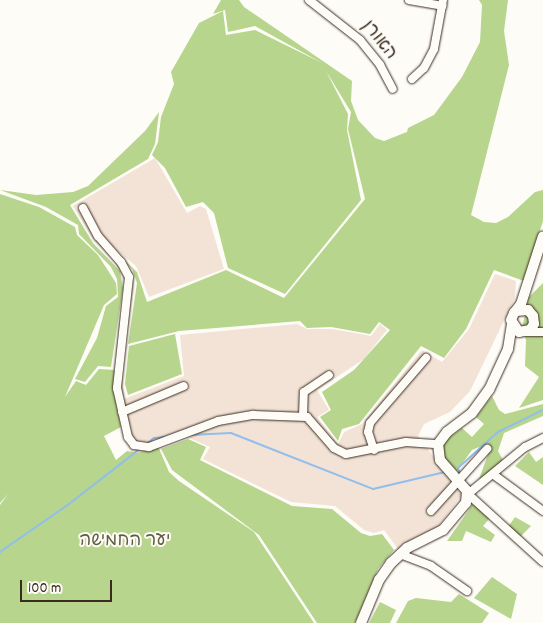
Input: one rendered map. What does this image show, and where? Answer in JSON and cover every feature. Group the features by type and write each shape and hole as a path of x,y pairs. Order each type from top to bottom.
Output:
{"main road":[{"path":"360,623 379,580 400,554 443,530 465,506 468,494 440,460 438,444 481,402 508,349 516,311 543,236"},
{"path":"508,349 525,332 533,316 528,282"},
{"path":"516,311 533,316"},
{"path":"512,324 525,332"}],"street":[{"name":"האורן","path":"309,0 356,36 377,61 393,89"},
{"path":"409,0 442,3 433,53 424,68 412,79"},
{"path":"83,208 98,236 121,262 129,277 117,375 122,412 129,440 143,448 234,417 302,416 315,423 339,452 352,455 406,442 438,444"},
{"path":"533,316 543,331"},
{"path":"525,332 543,331"},
{"path":"374,450 368,432 370,423 426,358"},
{"path":"302,416 304,392 329,375"},
{"path":"122,412 184,386"},
{"path":"543,438 525,448 494,475 468,494 543,562"},
{"path":"431,511 486,448"},
{"path":"494,475 543,511"},
{"path":"400,554 431,566 467,590"}],"shaded area":[{"path":"155,158 187,213 200,206 206,209 224,269 149,297 136,266 107,242 131,272 134,285 122,369 124,399 184,376 180,335 297,324 307,329 333,329 371,336 380,324 387,330 364,359 317,390 329,410 317,417 338,444 344,432 362,424 422,350 442,362 469,329 495,274 516,281 515,298 470,391 450,412 424,424 418,436 462,495 432,534 398,549 384,530 374,533 364,530 335,506 291,502 203,459 210,447 187,437 133,456 121,427 116,402 116,351 127,285 113,259 94,241 73,206"}],"green space":[{"path":"221,0 239,0 244,7 352,81 351,101 358,120 375,138 384,141 407,132 408,128 434,115 462,77 480,42 482,5 479,0 508,0 504,31 509,65 471,215 484,222 496,223 508,217 535,192 543,190 543,221 524,281 494,270 466,329 444,358 421,346 359,424 342,429 338,441 320,417 331,410 322,392 354,370 390,330 379,322 370,334 331,327 307,328 300,321 179,331 128,344 137,283 132,269 108,245 137,272 147,302 226,270 284,298 365,199 348,129 351,112 326,71 348,114 347,130 361,200 285,294 228,268 214,213 203,202 186,207 165,168 152,155 158,142 161,117 174,84 171,72 199,23 223,11 226,35 255,30 322,63 255,26 228,32 225,10 213,14"},
{"path":"159,112 155,144 148,159 70,205 93,243 120,271 123,288 111,367 98,366 85,382 75,379 97,338 106,306 118,297 117,279 111,267 79,234 78,225 46,207 0,190 36,195 73,192 88,186 145,131"},
{"name":"יער החמישה","path":"0,194 39,207 75,227 77,235 98,255 116,283 117,294 104,305 65,397 76,381 86,385 99,369 116,370 116,402 121,427 104,436 116,460 127,451 138,453 158,446 169,472 179,481 254,532 314,623 0,623 0,505 8,494 0,503"},
{"path":"543,283 543,400 519,408 539,377 525,366 526,340 522,328 529,297"},
{"path":"175,334 182,374 128,395 125,384 129,346"},
{"path":"492,396 499,410 505,414 543,404 543,416 504,433 498,451 503,460 481,483 479,479 490,449 484,445 472,450 457,471 442,456 442,443 462,428 472,437 484,424 476,417"},
{"path":"188,439 206,447 200,460 292,506 332,509 361,533 370,536 382,534 394,550 378,569 355,623 317,623 259,535 172,470 161,449"},
{"path":"529,452 536,462 543,457 543,485 515,466"},
{"path":"473,504 490,518 483,526 495,535 491,542 466,531 462,541 447,541"},
{"path":"515,517 531,526 520,537 508,527"},
{"path":"492,577 517,594 511,619 474,598"},
{"path":"459,594 489,613 482,623 396,623 408,601 416,598 451,602"},
{"path":"380,602 396,610 390,623 369,623"}],"waterway":[{"path":"460,474 458,468 498,432 543,410"},
{"path":"190,435 231,433 373,489 445,472"},
{"path":"147,444 154,438 167,437"},
{"path":"0,552 69,504 141,448"}]}
